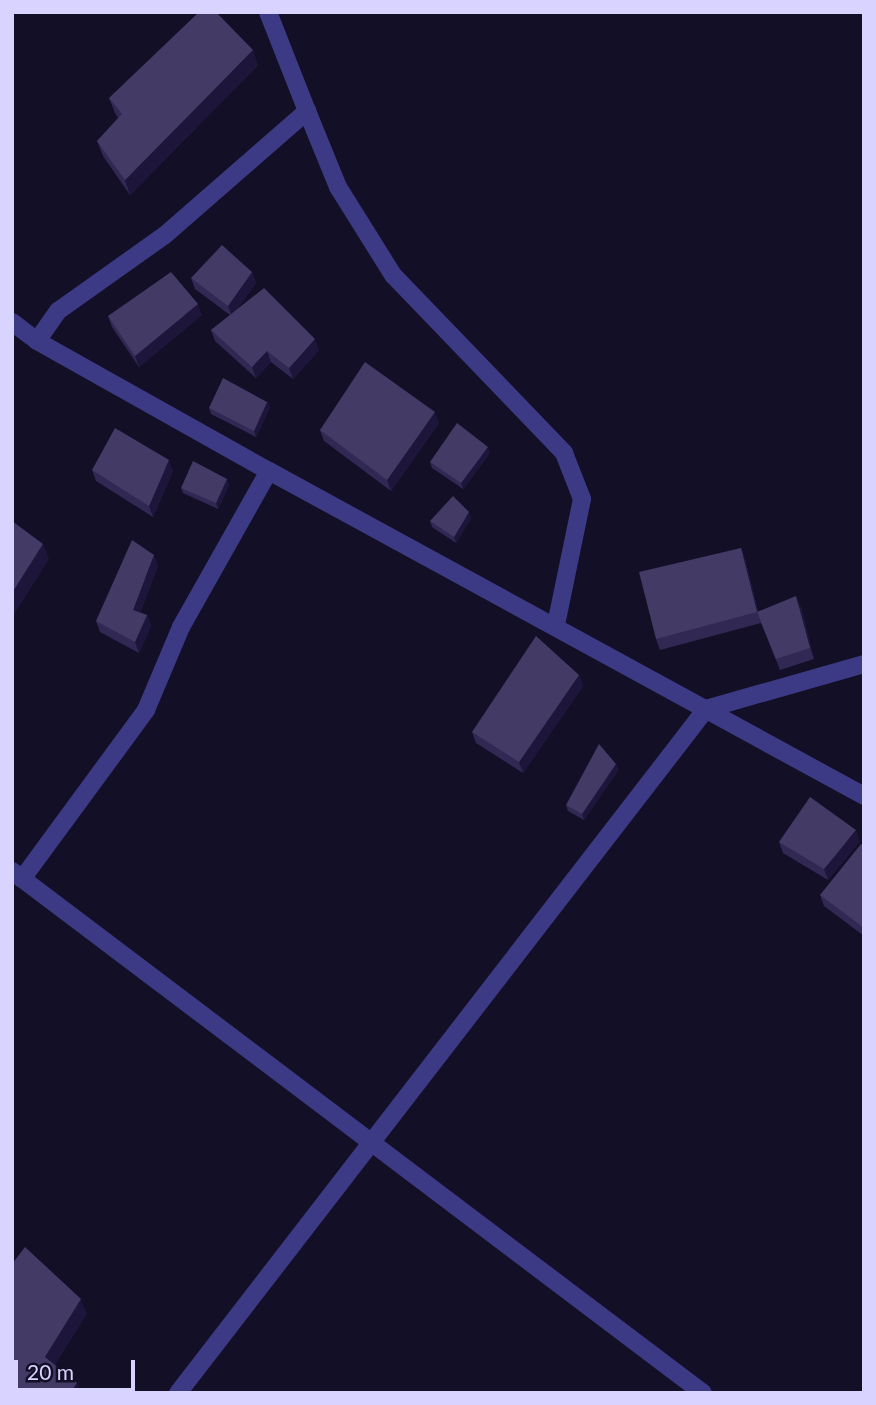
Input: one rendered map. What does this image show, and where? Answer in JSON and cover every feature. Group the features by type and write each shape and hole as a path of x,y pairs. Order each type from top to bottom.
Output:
{"street":[{"path":"268,12 338,187 393,275 565,453 582,499 556,625"},
{"path":"37,341 58,311 165,236 307,111"},
{"path":"12,322 37,341 269,471 556,625 864,796"},
{"path":"269,471 181,627 146,710 17,875 703,1393"},
{"path":"178,1393 706,709 864,664"}],"building":[{"path":"199,12 216,12 253,50 125,180 97,141 122,114 109,98"},
{"path":"222,245 252,272 228,306 191,278"},
{"path":"171,272 198,304 135,356 108,316"},
{"path":"264,288 315,339 289,368 267,351 252,367 211,330"},
{"path":"365,362 435,412 387,480 320,430"},
{"path":"223,378 267,402 254,431 209,408"},
{"path":"457,423 488,447 461,483 430,462"},
{"path":"115,428 169,460 149,506 92,470"},
{"path":"193,461 227,479 216,503 181,488"},
{"path":"453,496 469,512 454,537 430,521"},
{"path":"12,521 43,544 12,593"},
{"path":"132,540 154,555 133,610 147,615 135,642 96,621"},
{"path":"741,548 757,612 656,639 639,572"},
{"path":"796,596 810,648 776,659 757,612"},
{"path":"536,636 579,675 519,762 472,732"},
{"path":"599,744 616,764 582,814 566,805"},
{"path":"810,797 856,830 824,869 779,842"},
{"path":"861,844 864,846 864,928 820,895"},
{"path":"25,1247 81,1299 45,1357 77,1383 70,1393 12,1393 12,1264"}]}
